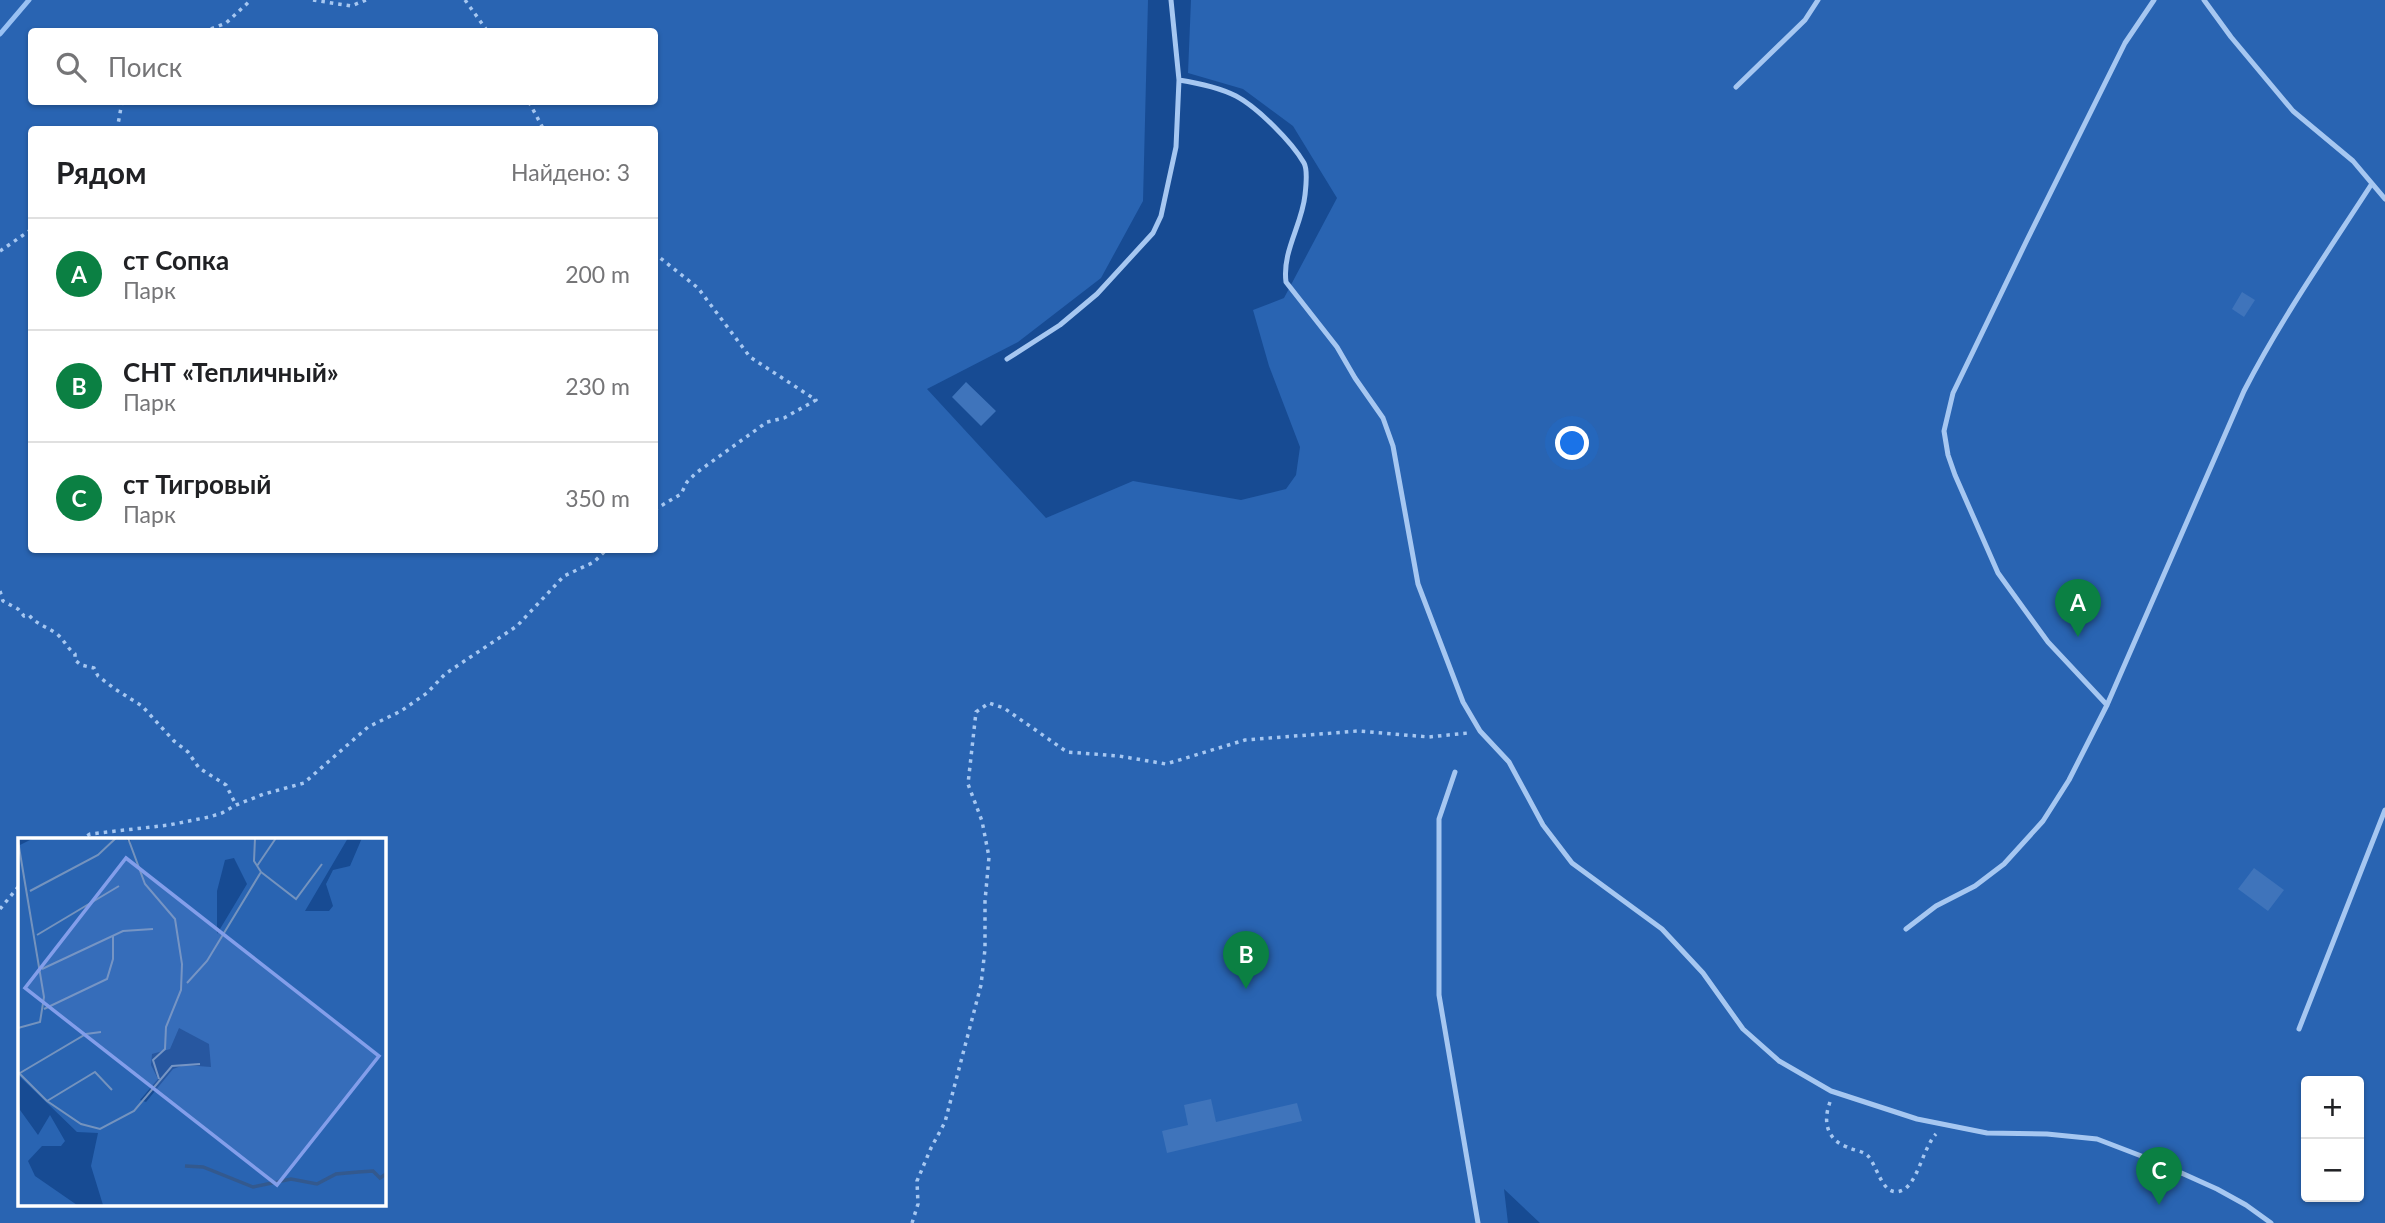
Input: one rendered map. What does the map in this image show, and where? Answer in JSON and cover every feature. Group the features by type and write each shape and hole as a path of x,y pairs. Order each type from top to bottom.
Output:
{"lane":[{"path":"1007,359 1060,325 1097,294 1153,233 1161,216 1175,147 1179,79 1171,0"},
{"path":"1736,87 1813,12 1818,0"},
{"path":"2107,705 2049,642 1998,573 1955,475 1944,430 1953,393 2027,240 2125,43 2154,0"},
{"path":"2204,0 2293,111 2344,153 2385,198"},
{"path":"1179,79 1237,96 1285,139 1306,165 1306,196 1287,252 1284,270 1286,282 1337,347 1383,418 1393,446 1418,584 1463,702 1480,731 1509,762 1543,825 1572,863 1662,929 1703,973 1743,1029 1779,1061 1831,1091 1917,1119 1987,1133 2047,1134 2097,1139 2217,1189 2272,1223"},
{"path":"1906,929 1936,906 1975,886 2004,864 2043,821 2069,780 2107,705 2244,391 2305,285 2371,185"},
{"path":"1455,772 1438,819 1439,995 1478,1223"},
{"path":"2299,1029 2385,810"}],"path":[{"path":"213,28 226,23 251,0"},
{"path":"313,0 351,6 366,0"},
{"path":"465,0 485,28"},
{"path":"118,126 122,105"},
{"path":"531,105 542,126"},
{"path":"0,251 28,232"},
{"path":"658,256 698,288 750,357 816,400 783,418 767,422 696,473 681,494 658,508"},
{"path":"83,838 90,834 183,823 222,813 236,805 304,783 368,727 401,712 427,693 445,674 517,626 564,576 594,562 603,553"},
{"path":"0,591 3,601 18,609 23,616 29,615 38,625 55,632 67,643 75,654 75,660 81,665 94,668 98,676 142,706 174,741 188,752 199,768 226,785 236,805"},
{"path":"912,1223 918,1205 917,1181 945,1122 981,985 989,857 982,821 968,784 976,712 989,703 1004,708 1067,752 1119,756 1166,764 1245,740 1358,731 1429,737 1480,731"},
{"path":"0,909 18,887"},
{"path":"1831,1091 1831,1101 1825,1115 1827,1128 1833,1139 1844,1147 1867,1156 1887,1188 1896,1192 1905,1189 1912,1180 1929,1142 1944,1125"}],"shaded area":[{"path":"0,0 1148,0 1143,201 1101,278 1018,342 927,389 1046,518 1133,481 1241,500 1286,489 1296,475 1300,447 1269,366 1253,310 1284,298 1337,198 1293,126 1243,89 1188,73 1191,0 2385,0 2385,1223 1540,1223 1504,1189 1508,1223 0,1223"}],"building":[{"path":"2242,292 2255,300 2244,317 2232,309"},
{"path":"966,382 996,411 981,426 952,397"},
{"path":"2254,868 2284,890 2268,911 2238,889"},
{"path":"1211,1099 1216,1122 1297,1103 1302,1121 1167,1153 1162,1131 1188,1125 1184,1105"}],"waterway":[{"path":"0,34 29,0"}],"place":[{"name":"ст Сопка","path":"2078,637"},
{"name":"СНТ «Тепличный»","path":"1246,989"},
{"name":"ст Тигровый","path":"2159,1205"}]}
